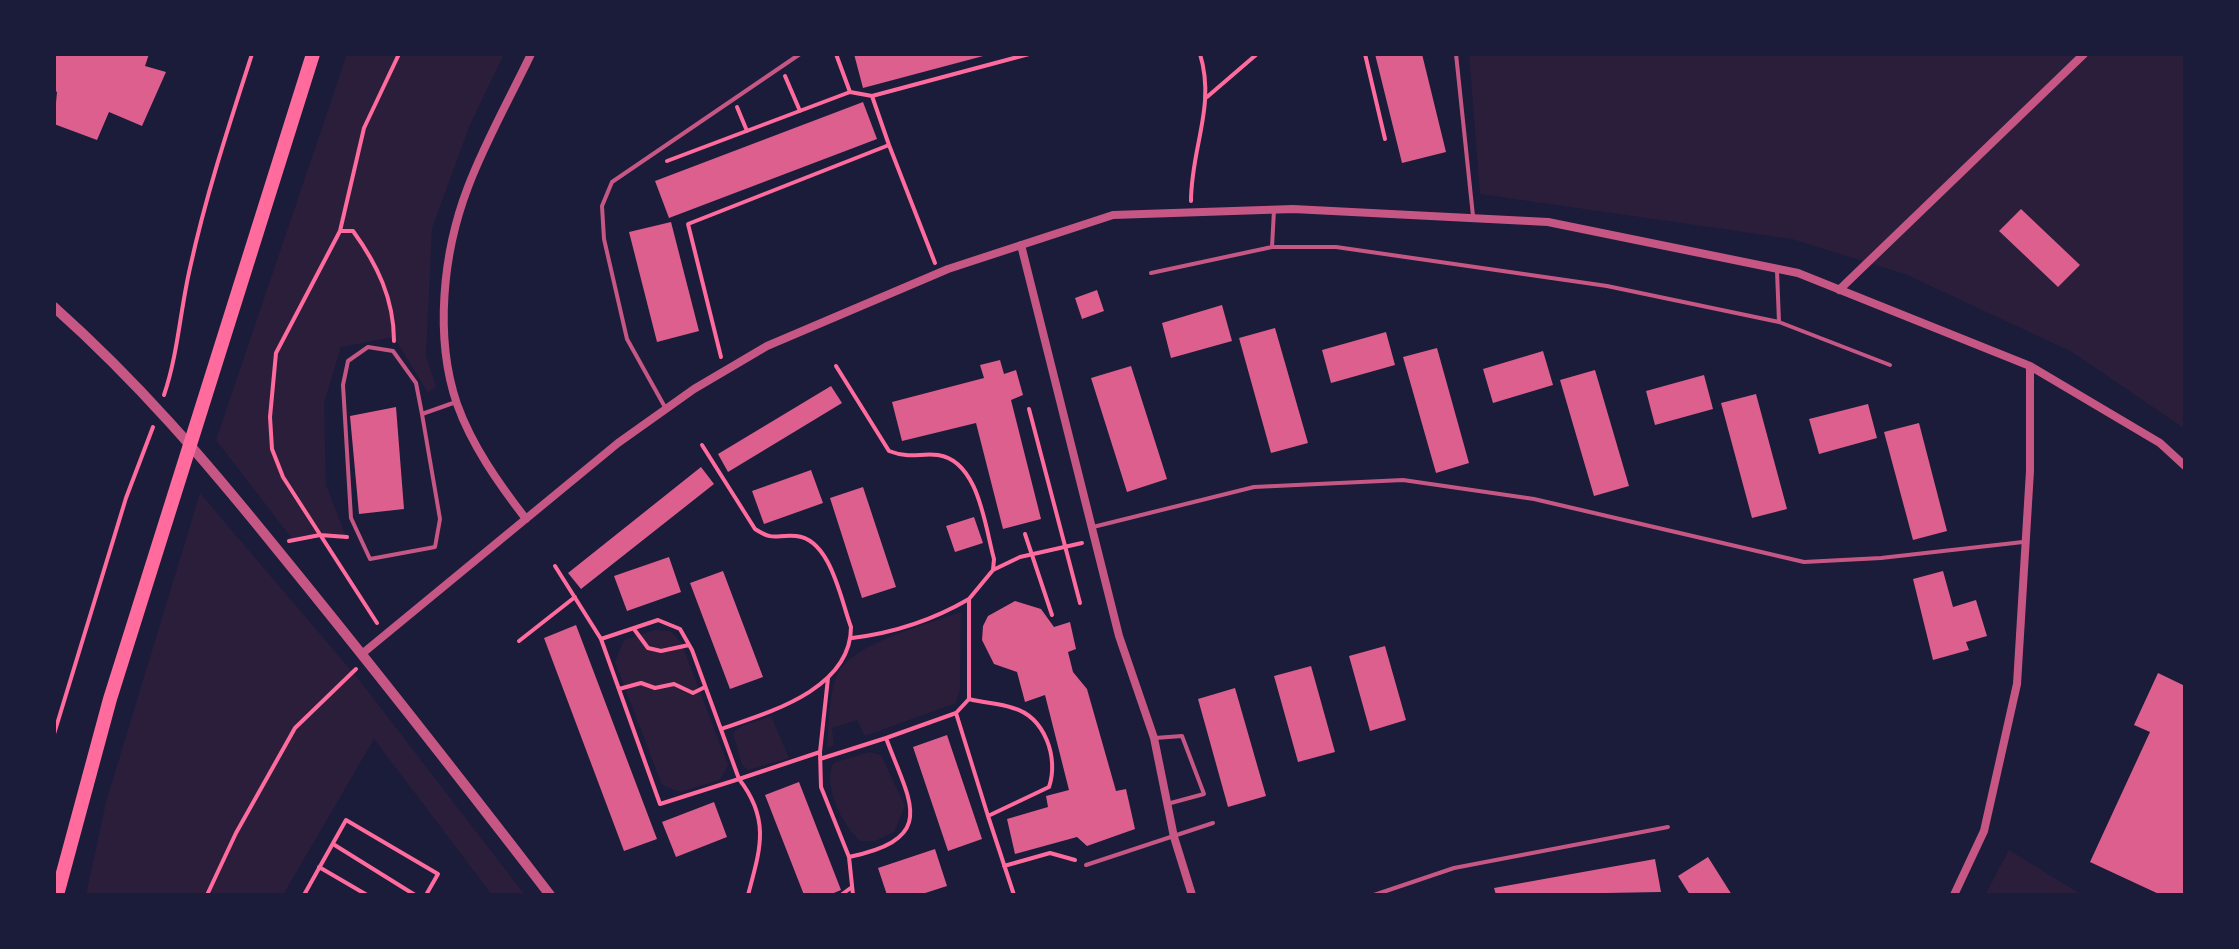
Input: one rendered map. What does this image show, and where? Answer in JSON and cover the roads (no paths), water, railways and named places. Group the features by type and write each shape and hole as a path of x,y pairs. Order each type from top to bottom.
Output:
{"highway":[{"path":"57,895 114,683 313,54"}],"street":[{"path":"526,519 481,453 457,402 447,345 444,293 452,243 468,187 531,54"},
{"path":"1839,290 2084,54"},
{"path":"365,655 526,519 666,409 724,371 767,346 939,273 1113,215 1274,210 1548,222 1777,268 1798,273 2030,366 2160,443 2185,466"},
{"path":"1021,245 1119,636 1154,738 1174,837 1192,895"},
{"path":"54,307 139,385 228,487 365,655 550,895"},
{"path":"1954,895 1984,831 2017,684 2027,542 2030,366"}],"lane":[{"path":"666,409 628,344 604,239 602,206 612,182 800,54"},
{"path":"1456,54 1473,219"},
{"path":"1272,247 1274,210"},
{"path":"1151,273 1272,247 1336,247 1607,286 1779,322 1890,365"},
{"path":"1777,268 1779,322"},
{"path":"368,347 393,351 416,383 422,414 440,519 435,547 370,559 357,538 351,518 343,385 348,361 368,347"},
{"path":"422,414 457,402"},
{"path":"1093,527 1254,487 1403,480 1534,499 1804,562 1881,558 2027,542"},
{"path":"1154,738 1182,736 1204,794 1167,804"},
{"path":"1086,865 1213,823"},
{"path":"1374,895 1454,868 1668,827"}]}
